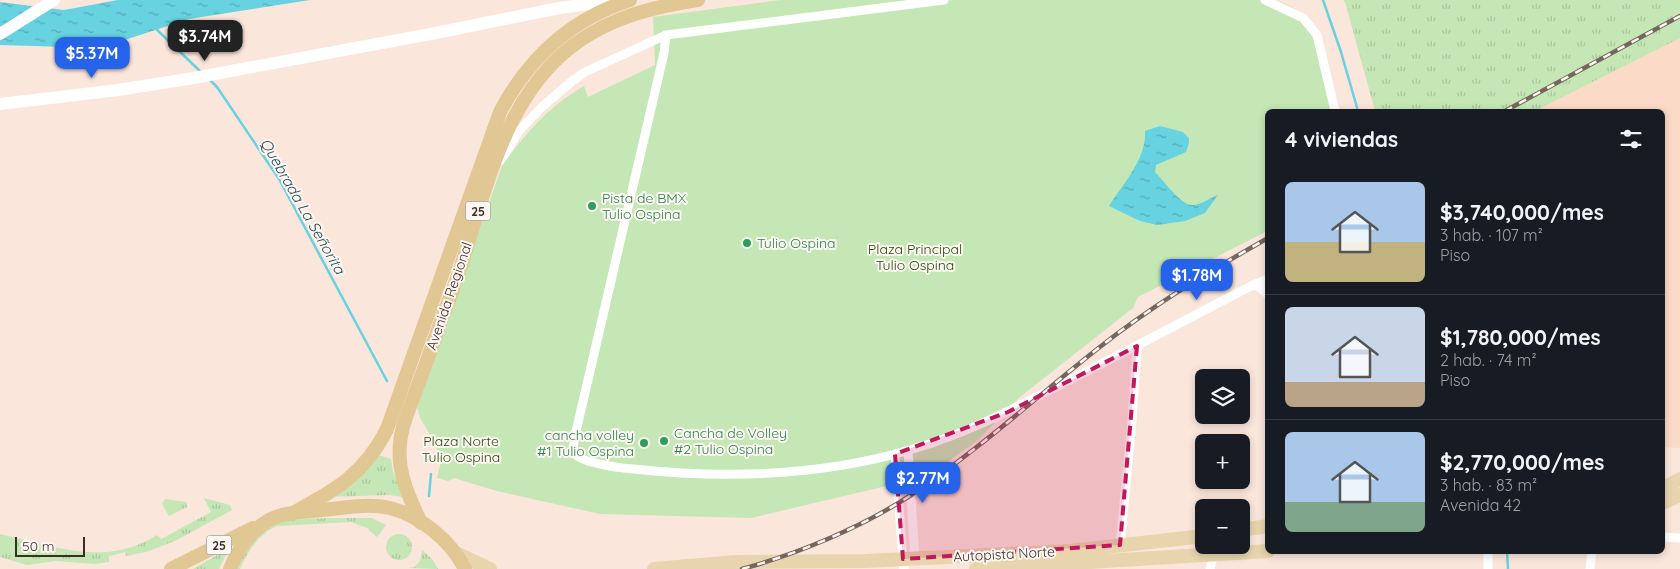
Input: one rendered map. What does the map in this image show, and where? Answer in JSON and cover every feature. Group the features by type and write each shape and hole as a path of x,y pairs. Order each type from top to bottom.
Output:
{"highway":[{"name":"Avenida Regional","path":"291,514 348,479 360,469 379,445 387,429 494,129 511,92 543,51 562,35 589,17 630,0"},
{"name":"Avenida Regional","path":"420,523 403,483 399,464 401,433 460,268 483,193 522,102 553,62 596,31 620,18 644,10 698,0"},
{"name":"25","path":"171,569 267,521 291,514 377,507 401,512 440,537 456,554 465,569"},
{"name":"25","path":"230,569 237,552 246,539 267,521"}],"main road":[{"path":"0,34 54,0"},
{"path":"0,104 118,90 188,79 559,8 620,0"},
{"path":"1665,487 1680,479"},
{"path":"1665,502 1680,495"},
{"path":"1250,529 1265,526"},
{"name":"Autopista Norte","path":"654,569 746,562 909,564 1195,537"},
{"name":"Autopista Norte","path":"1250,552 1265,551"},
{"path":"456,554 490,569"},
{"name":"Autopista Norte","path":"976,569 1046,566 1201,554"}],"street":[{"path":"483,193 519,131 543,106 585,72 666,35 944,0"},
{"path":"1265,0 1303,18 1317,35 1335,109"},
{"path":"666,35 660,72 574,440 573,452 576,456 585,460 611,466 689,474 726,474 820,469 895,454 955,435 1008,412 1265,280"},
{"path":"1253,285 1265,292"},
{"path":"1120,545 1137,346"},
{"path":"908,450 909,564"},
{"path":"895,454 909,564"},
{"path":"1665,537 1680,538"},
{"path":"1210,569 1214,554"},
{"path":"1488,554 1488,569"},
{"path":"1590,569 1592,554"},
{"path":"1046,566 1067,569"}],"highlighted area":[{"path":"1137,346 1120,545 903,559 895,454 1008,412"}],"shaded area":[{"path":"1680,37 1680,448 1665,447 1665,109 1538,109"}],"green space":[{"path":"781,0 1276,0 1300,12 1313,25 1321,48 1334,109 1265,109 1265,232 1138,297 1133,308 1020,397 978,440 946,463 916,479 751,518 600,514 497,491 454,478 448,481 437,478 441,461 434,441 420,418 417,407 502,166 538,121 571,94 584,86 588,97 655,65 653,17"},
{"path":"1343,0 1680,0 1680,38 1539,109 1374,109"},
{"path":"378,455 391,459 402,497 390,495 327,497"},
{"path":"204,498 230,505 232,510 175,541 146,552 126,556 125,552 109,556 109,562 95,564 56,561 27,565 0,557 0,534 60,548 99,552 137,545 157,535 161,539 211,512"},
{"path":"165,499 186,502 187,507 169,516 162,504"},
{"path":"317,518 372,518 386,525 377,537 367,528 351,522 277,526 260,538 246,556 240,569 238,569 245,553 257,535 265,528 274,524"},
{"path":"399,534 408,538 412,547 408,556 399,560 390,556 386,547 390,538"},
{"path":"229,548 219,569 193,569"},
{"path":"422,550 433,560 438,569 410,568 418,564"}],"water":[{"path":"118,0 310,0 189,19 100,48 0,45 0,2 64,10"},
{"path":"1160,126 1183,132 1189,138 1189,143 1186,152 1156,165 1155,172 1178,197 1188,204 1199,204 1218,195 1205,213 1185,221 1157,225 1140,221 1109,206 1138,161 1145,141 1145,131"}],"waterway":[{"path":"1323,0 1341,52 1357,109"},
{"name":"Quebrada La Señorita","path":"154,27 201,72"},
{"name":"Quebrada La Señorita","path":"209,79 217,87 279,179 387,381"},
{"name":"Quebrada La Señorita","path":"429,496 431,474"},
{"path":"1507,554 1508,569"}],"railway":[{"path":"1509,109 1680,16"},
{"path":"742,569 784,556 828,539 870,519 908,497 981,444 1137,319 1201,277 1265,240"}],"place":[{"name":"Pista de BMX Tulio Ospina","path":"592,206"},
{"name":"Tulio Ospina","path":"747,243"},
{"name":"Cancha de Volley #2 Tulio Ospina","path":"664,441"},
{"name":"cancha volley #1 Tulio Ospina","path":"644,443"}],"park label":[{"name":"Plaza Principal Tulio Ospina","path":"915,258"},
{"name":"Plaza Norte Tulio Ospina","path":"461,450"}]}
